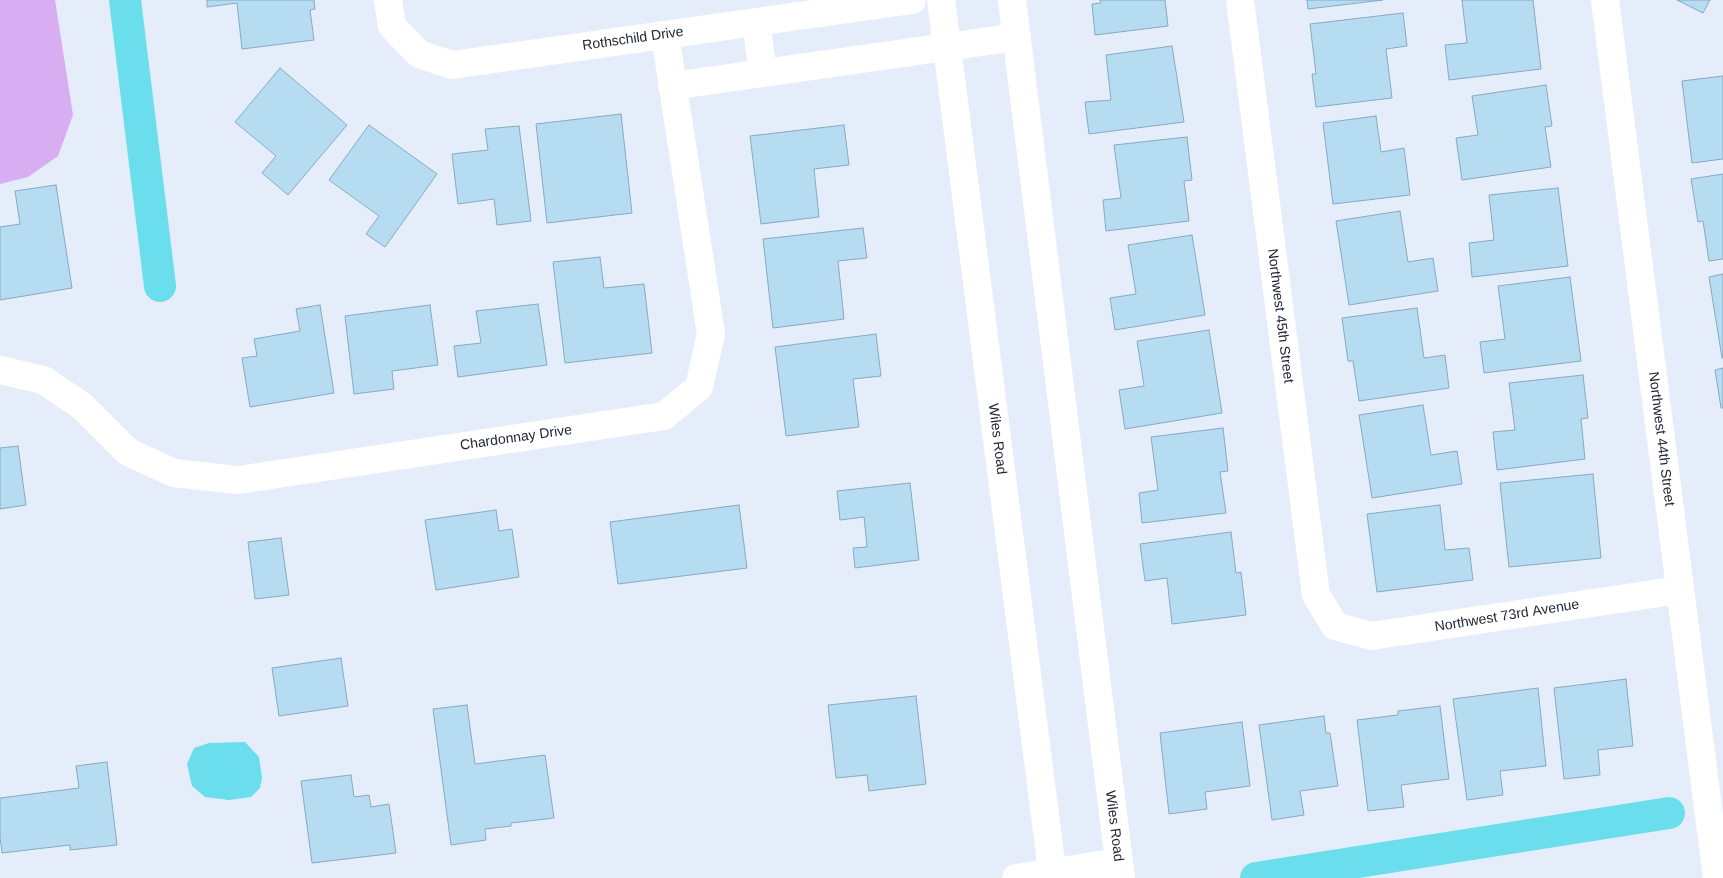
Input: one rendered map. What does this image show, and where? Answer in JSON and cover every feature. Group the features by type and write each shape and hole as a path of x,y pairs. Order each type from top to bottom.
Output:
{"street":[{"name":"Rothschild Drive","path":"388,0 392,26 419,54 452,65 912,0"},
{"name":"Wiles Road","path":"940,0 1053,875"},
{"name":"Wiles Road","path":"1012,0 1120,870"},
{"name":"Northwest 45th Street","path":"1240,0 1316,594 1335,626"},
{"name":"Northwest 44th Street","path":"1605,0 1717,878"},
{"path":"756,22 762,73"},
{"name":"Chardonnay Drive","path":"0,370 43,380 82,406 128,452 174,473 238,480 664,416 699,387 712,334 665,35"},
{"path":"672,86 1017,37"},
{"name":"Northwest 73rd Avenue","path":"1335,626 1371,636 1680,590"},
{"path":"1016,878 1120,870"}],"shaded area":[{"path":"0,0 55,0 73,115 58,156 28,177 0,184"}],"water":[{"path":"245,742 259,757 262,778 260,788 251,797 229,800 205,797 192,786 187,764 194,748 209,743"}],"building":[{"path":"207,0 314,0 315,9 310,10 314,40 242,49 237,3 207,7"},
{"path":"1100,0 1165,0 1168,26 1095,35 1092,4 1101,3"},
{"path":"1307,0 1383,0 1308,9"},
{"path":"1462,0 1533,0 1541,69 1449,80 1445,45 1467,43"},
{"path":"1677,0 1710,0 1703,13"},
{"path":"1403,13 1407,46 1386,49 1392,98 1316,107 1312,74 1316,74 1310,24"},
{"path":"1172,46 1184,122 1089,134 1085,102 1111,100 1106,55"},
{"path":"280,68 347,125 288,195 262,173 276,156 235,122"},
{"path":"1723,76 1723,159 1692,163 1682,81"},
{"path":"1546,85 1552,126 1545,127 1551,167 1462,180 1456,138 1478,135 1472,96"},
{"path":"621,114 632,213 547,223 536,124"},
{"path":"1376,116 1381,152 1404,148 1410,195 1333,204 1323,123"},
{"path":"369,125 437,174 385,247 366,234 379,216 329,180"},
{"path":"844,125 849,165 814,169 819,217 761,224 750,136"},
{"path":"519,126 531,221 497,225 494,199 458,204 452,154 488,150 485,129"},
{"path":"1187,137 1192,180 1184,181 1189,221 1106,231 1103,200 1121,198 1114,145"},
{"path":"1723,174 1723,259 1709,261 1703,221 1698,222 1691,179"},
{"path":"56,185 72,288 0,300 0,227 20,224 15,191"},
{"path":"1558,188 1568,266 1472,277 1469,243 1494,240 1489,195"},
{"path":"1400,211 1408,262 1433,258 1438,291 1349,305 1336,221"},
{"path":"863,228 867,258 838,261 844,319 773,328 763,239"},
{"path":"1192,235 1205,315 1115,330 1110,298 1136,294 1128,245"},
{"path":"600,257 604,288 644,284 652,353 565,363 553,262"},
{"path":"1723,274 1723,358 1722,358 1709,277"},
{"path":"1570,277 1581,361 1484,373 1480,342 1505,339 1498,286"},
{"path":"538,304 547,365 458,377 454,346 481,343 476,311"},
{"path":"320,305 334,393 250,407 242,358 257,356 254,339 300,331 296,309"},
{"path":"430,305 438,365 392,371 394,389 354,394 345,316"},
{"path":"1417,308 1424,358 1445,355 1449,388 1359,401 1353,361 1348,361 1342,318"},
{"path":"1209,330 1222,413 1125,429 1119,390 1144,386 1137,341"},
{"path":"876,334 881,376 853,379 859,427 786,436 775,347"},
{"path":"1723,368 1723,408 1721,408 1715,370"},
{"path":"1583,375 1588,418 1581,419 1585,459 1497,470 1493,432 1515,430 1509,383"},
{"path":"1423,405 1431,455 1457,451 1462,484 1372,498 1359,415"},
{"path":"1223,428 1228,471 1220,472 1226,513 1142,523 1139,493 1158,490 1151,437"},
{"path":"18,446 26,505 0,509 0,448"},
{"path":"1593,474 1601,558 1509,567 1500,483"},
{"path":"910,483 919,560 855,568 853,548 867,547 864,517 840,520 837,491"},
{"path":"739,505 747,568 618,584 610,522"},
{"path":"1440,505 1445,550 1469,548 1473,580 1377,592 1367,514"},
{"path":"496,510 499,531 512,529 519,577 436,590 425,520"},
{"path":"1231,532 1236,573 1241,572 1246,615 1172,624 1167,578 1145,581 1140,544"},
{"path":"281,538 289,595 255,599 248,542"},
{"path":"341,658 348,706 279,716 272,668"},
{"path":"1626,679 1633,746 1598,750 1600,775 1564,779 1554,688"},
{"path":"1538,688 1546,766 1500,771 1503,795 1467,800 1453,699"},
{"path":"916,696 926,784 869,791 867,775 836,778 828,705"},
{"path":"467,705 475,764 545,755 554,818 511,823 511,826 485,829 486,840 451,845 433,709"},
{"path":"1440,706 1449,779 1401,785 1404,807 1368,811 1357,720 1398,715 1398,711"},
{"path":"1324,716 1326,733 1330,733 1338,786 1300,791 1304,815 1272,820 1259,725"},
{"path":"1242,722 1250,786 1205,792 1207,809 1169,814 1160,733"},
{"path":"107,762 117,845 70,850 70,845 2,853 0,798 79,788 76,766"},
{"path":"351,775 354,797 369,795 371,807 389,804 396,853 312,863 301,781"}],"waterway":[{"path":"125,0 160,286"},
{"path":"1256,878 1669,813"}]}
